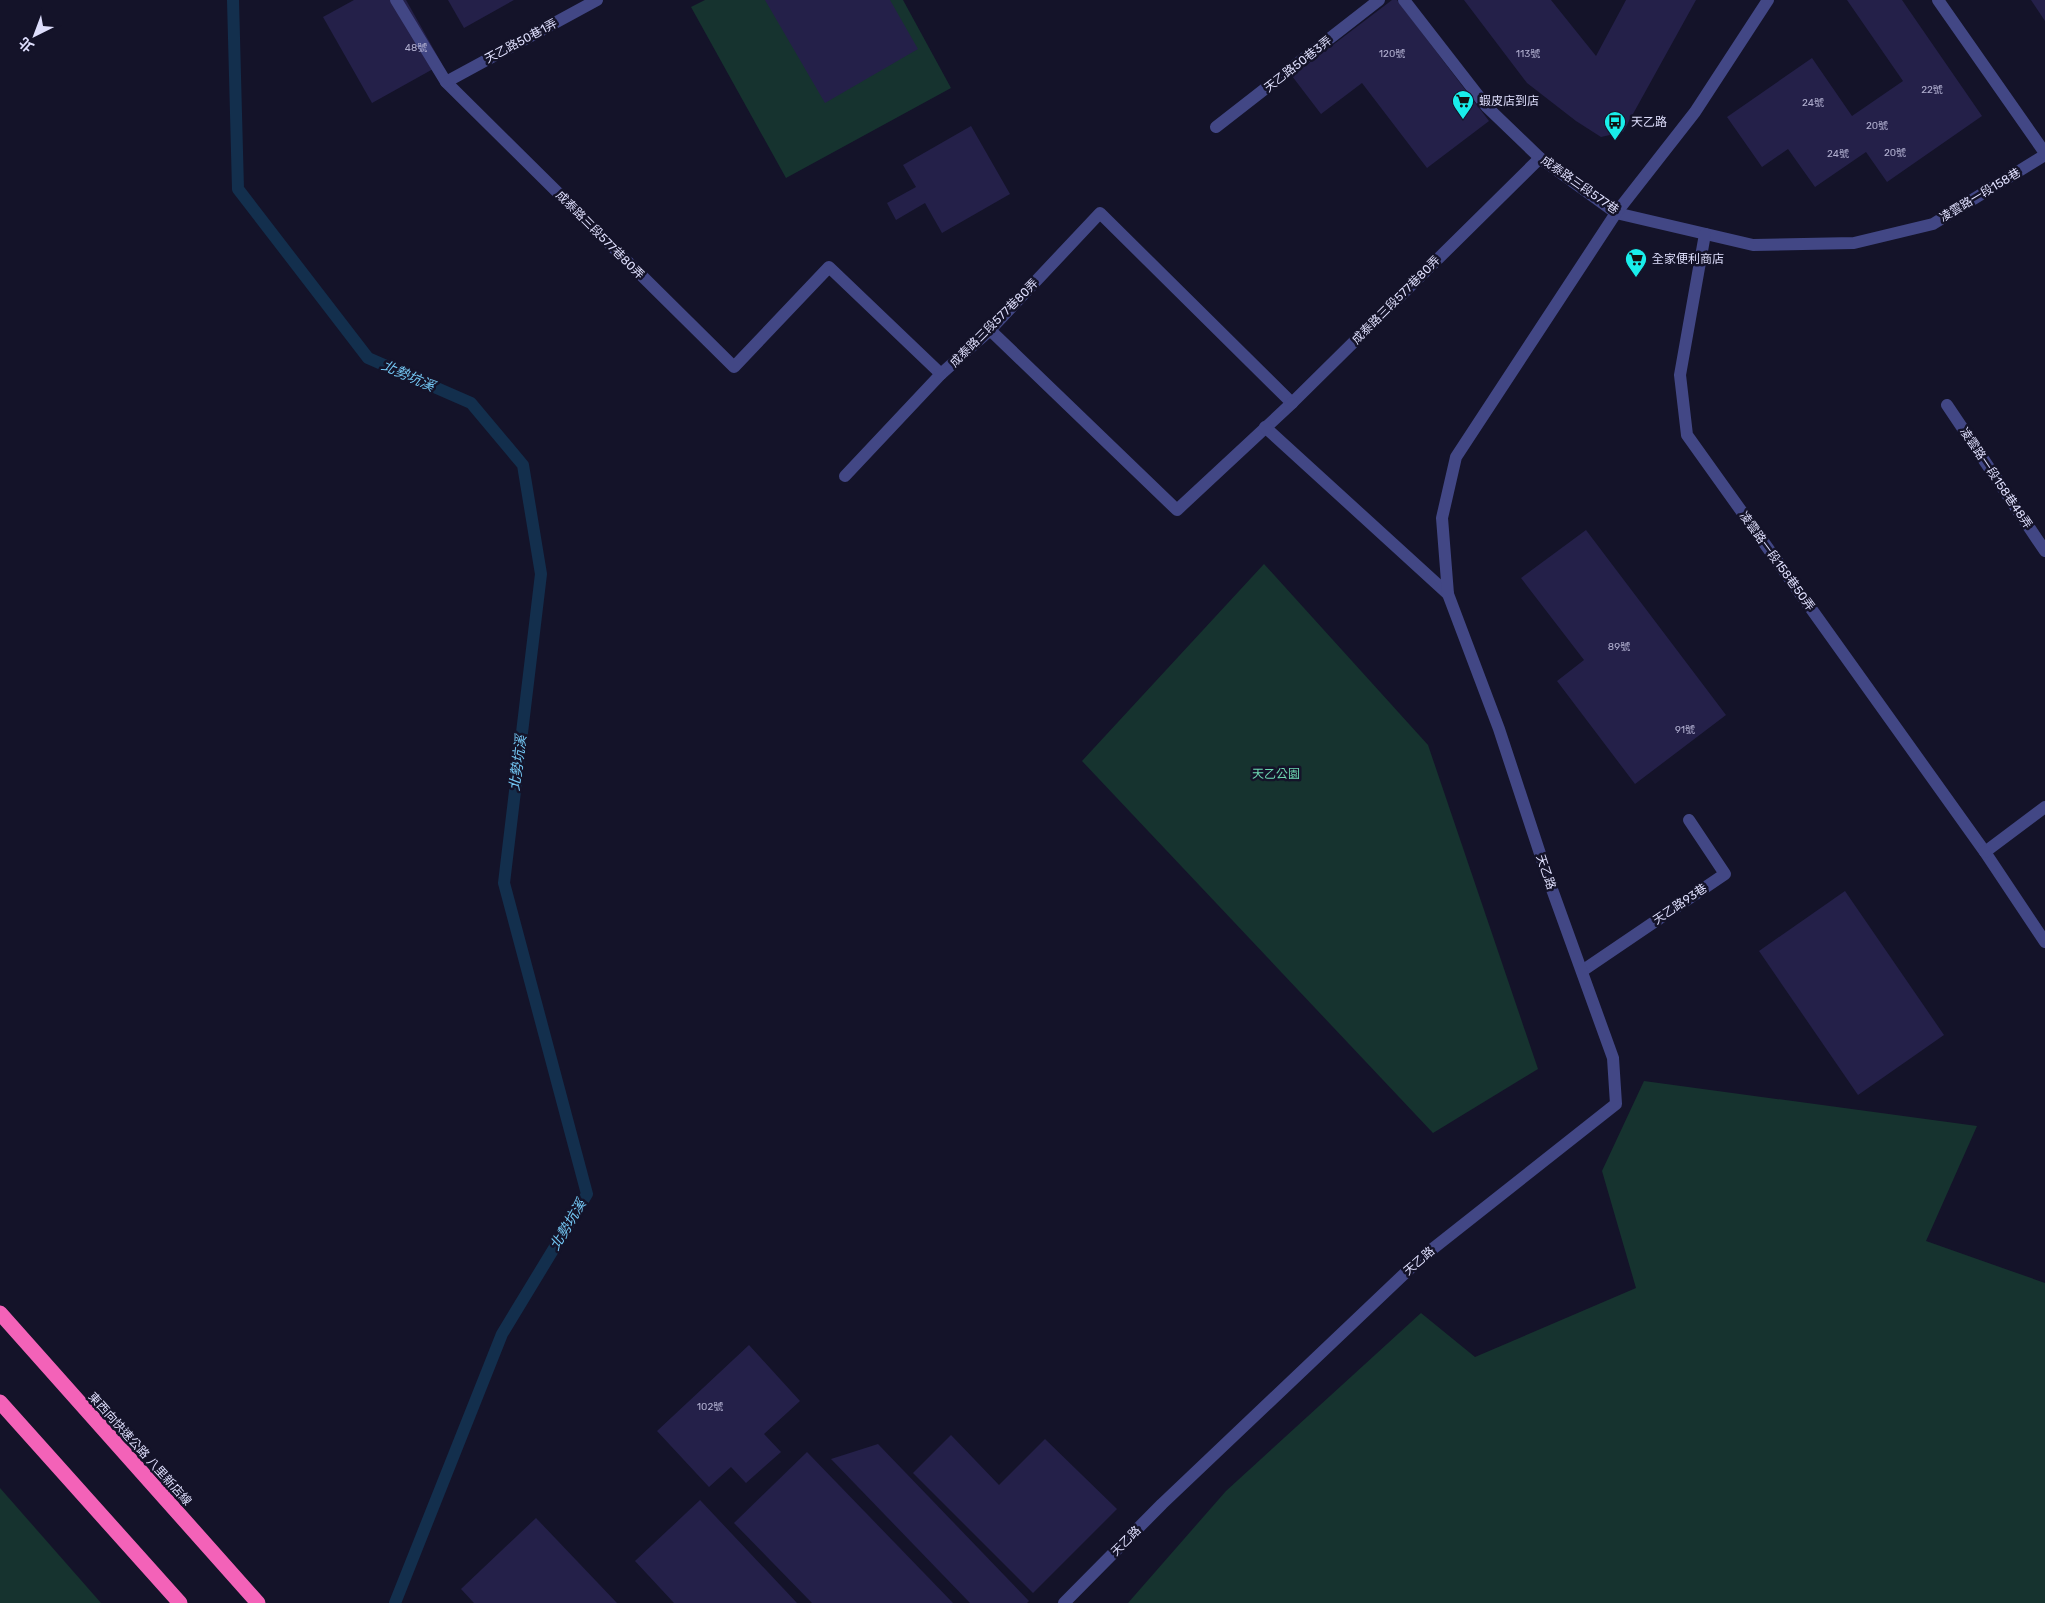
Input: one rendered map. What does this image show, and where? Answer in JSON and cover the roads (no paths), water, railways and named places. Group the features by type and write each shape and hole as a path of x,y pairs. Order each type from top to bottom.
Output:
{"highway":[{"name":"東西向快速公路 八里新店線","path":"0,1314 258,1603"},
{"path":"0,1402 180,1603"}],"street":[{"path":"396,0 446,82"},
{"name":"天乙路50巷1弄","path":"446,82 597,0"},
{"name":"天乙路50巷3弄","path":"1216,127 1380,0"},
{"name":"成泰路三段577巷","path":"1404,0 1487,107 1540,158 1616,214 1753,245 1854,243"},
{"name":"天乙路","path":"1064,1603 1162,1504 1421,1258 1616,1104 1613,1058 1499,729 1448,594 1442,518 1456,457 1616,214 1695,112 1768,0"},
{"name":"凌雲路一段158巷","path":"1854,243 1933,224 2045,154 1938,0"},
{"name":"成泰路三段577巷80弄","path":"446,82 734,367 829,267 941,374 990,330 1100,213 1292,403 1540,158"},
{"name":"凌雲路一段158巷50弄","path":"1705,234 1680,375 1686,435 1985,852 2045,942"},
{"path":"990,330 1177,510 1292,403"},
{"path":"845,476 941,374"},
{"name":"凌雲路一段158巷48弄","path":"1947,405 2045,551"},
{"path":"1265,427 1448,594"},
{"path":"1985,852 2045,807"},
{"name":"天乙路93巷","path":"1582,971 1724,874 1689,820"}],"waterway":[{"name":"北勢坑溪","path":"233,0 238,189 368,358 471,403 523,465 541,574 504,883 587,1194 502,1334 395,1603"}],"place":[{"name":"蝦皮店到店","path":"1463,120"},
{"name":"天乙路","path":"1615,141"},
{"name":"全家便利商店","path":"1636,278"}],"park label":[{"name":"天乙公園","path":"1276,774"}]}
